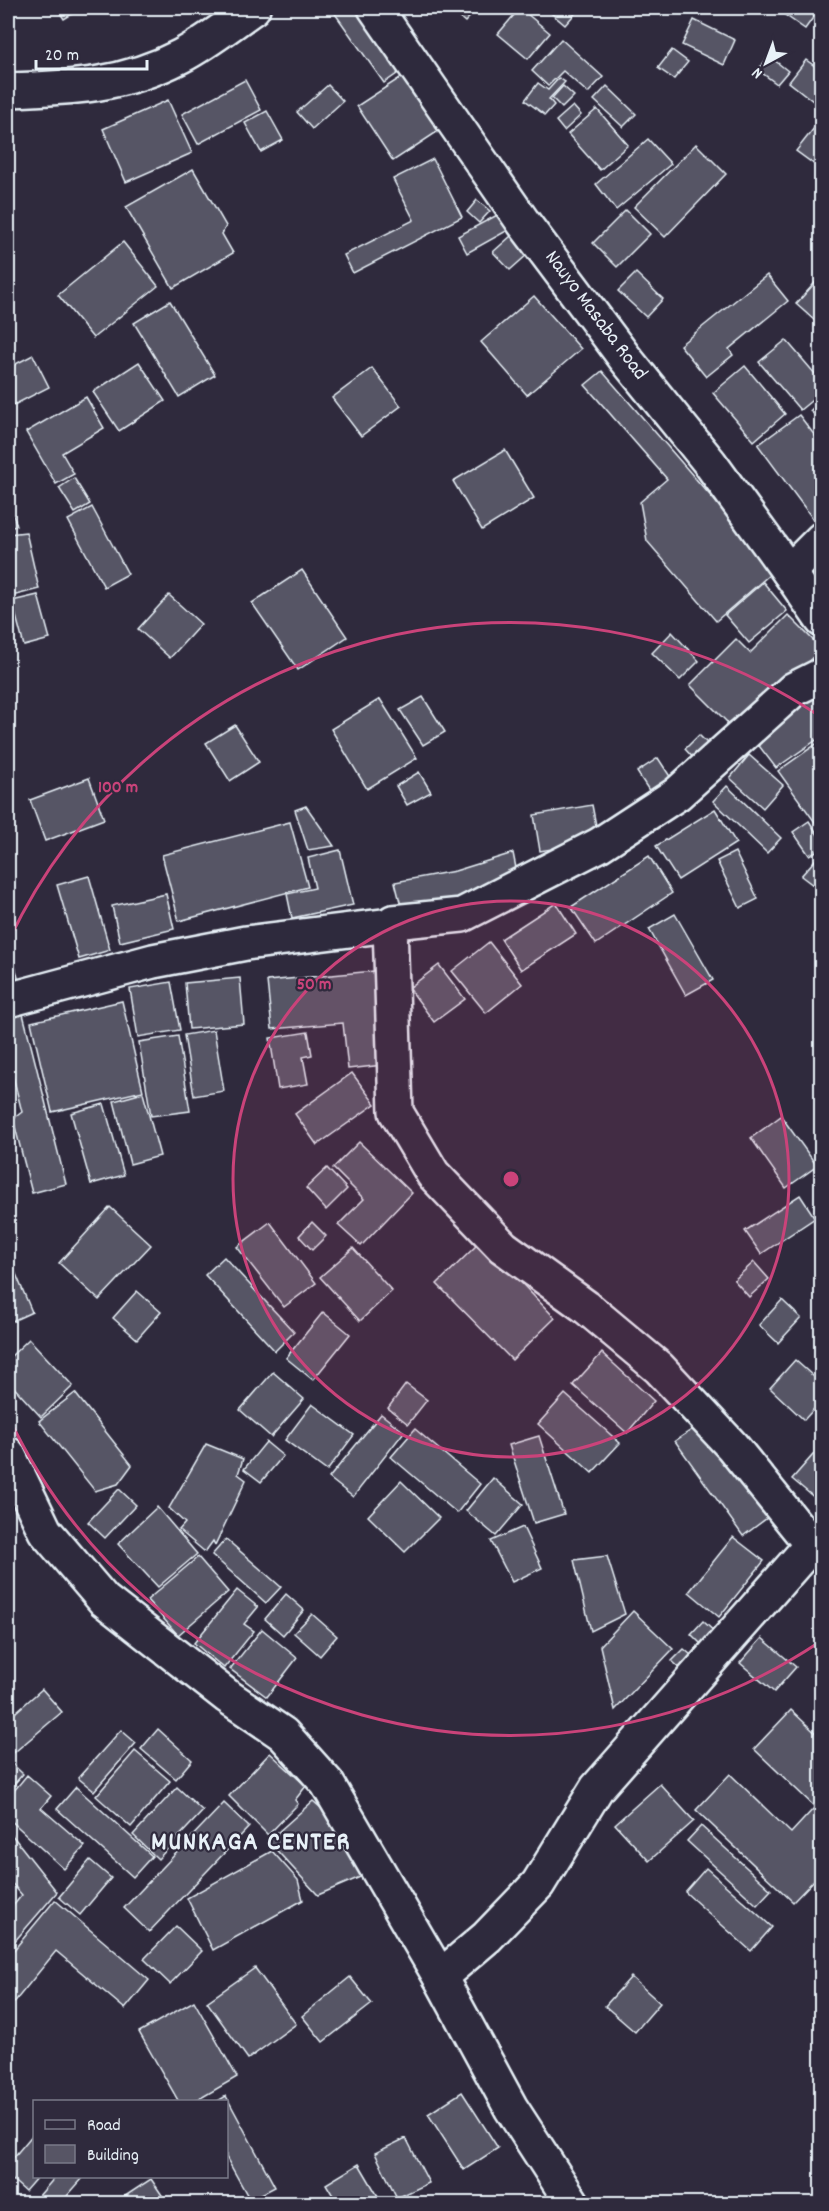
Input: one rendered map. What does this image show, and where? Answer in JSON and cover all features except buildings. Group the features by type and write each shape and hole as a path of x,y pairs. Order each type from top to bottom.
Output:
{"street":[{"path":"8,90 96,86 139,75 182,56 253,8"},
{"name":"Nauyo Masaba Road","path":"375,8 523,222 625,358 710,463 822,620"},
{"path":"789,572 822,539"},
{"path":"8,1000 153,961 222,948 390,925 393,922 462,915 599,845 677,794 794,689 822,675"},
{"path":"390,925 396,1112 433,1174 503,1247 586,1307 659,1368 816,1538 597,1788 538,1884 487,1937 440,1977"},
{"path":"8,1454 45,1531 104,1600 227,1696 283,1734 327,1783 440,1977 511,2108 573,2204"}],"district":[{"name":"MUNKAGA CENTER","path":"251,1843"}]}
